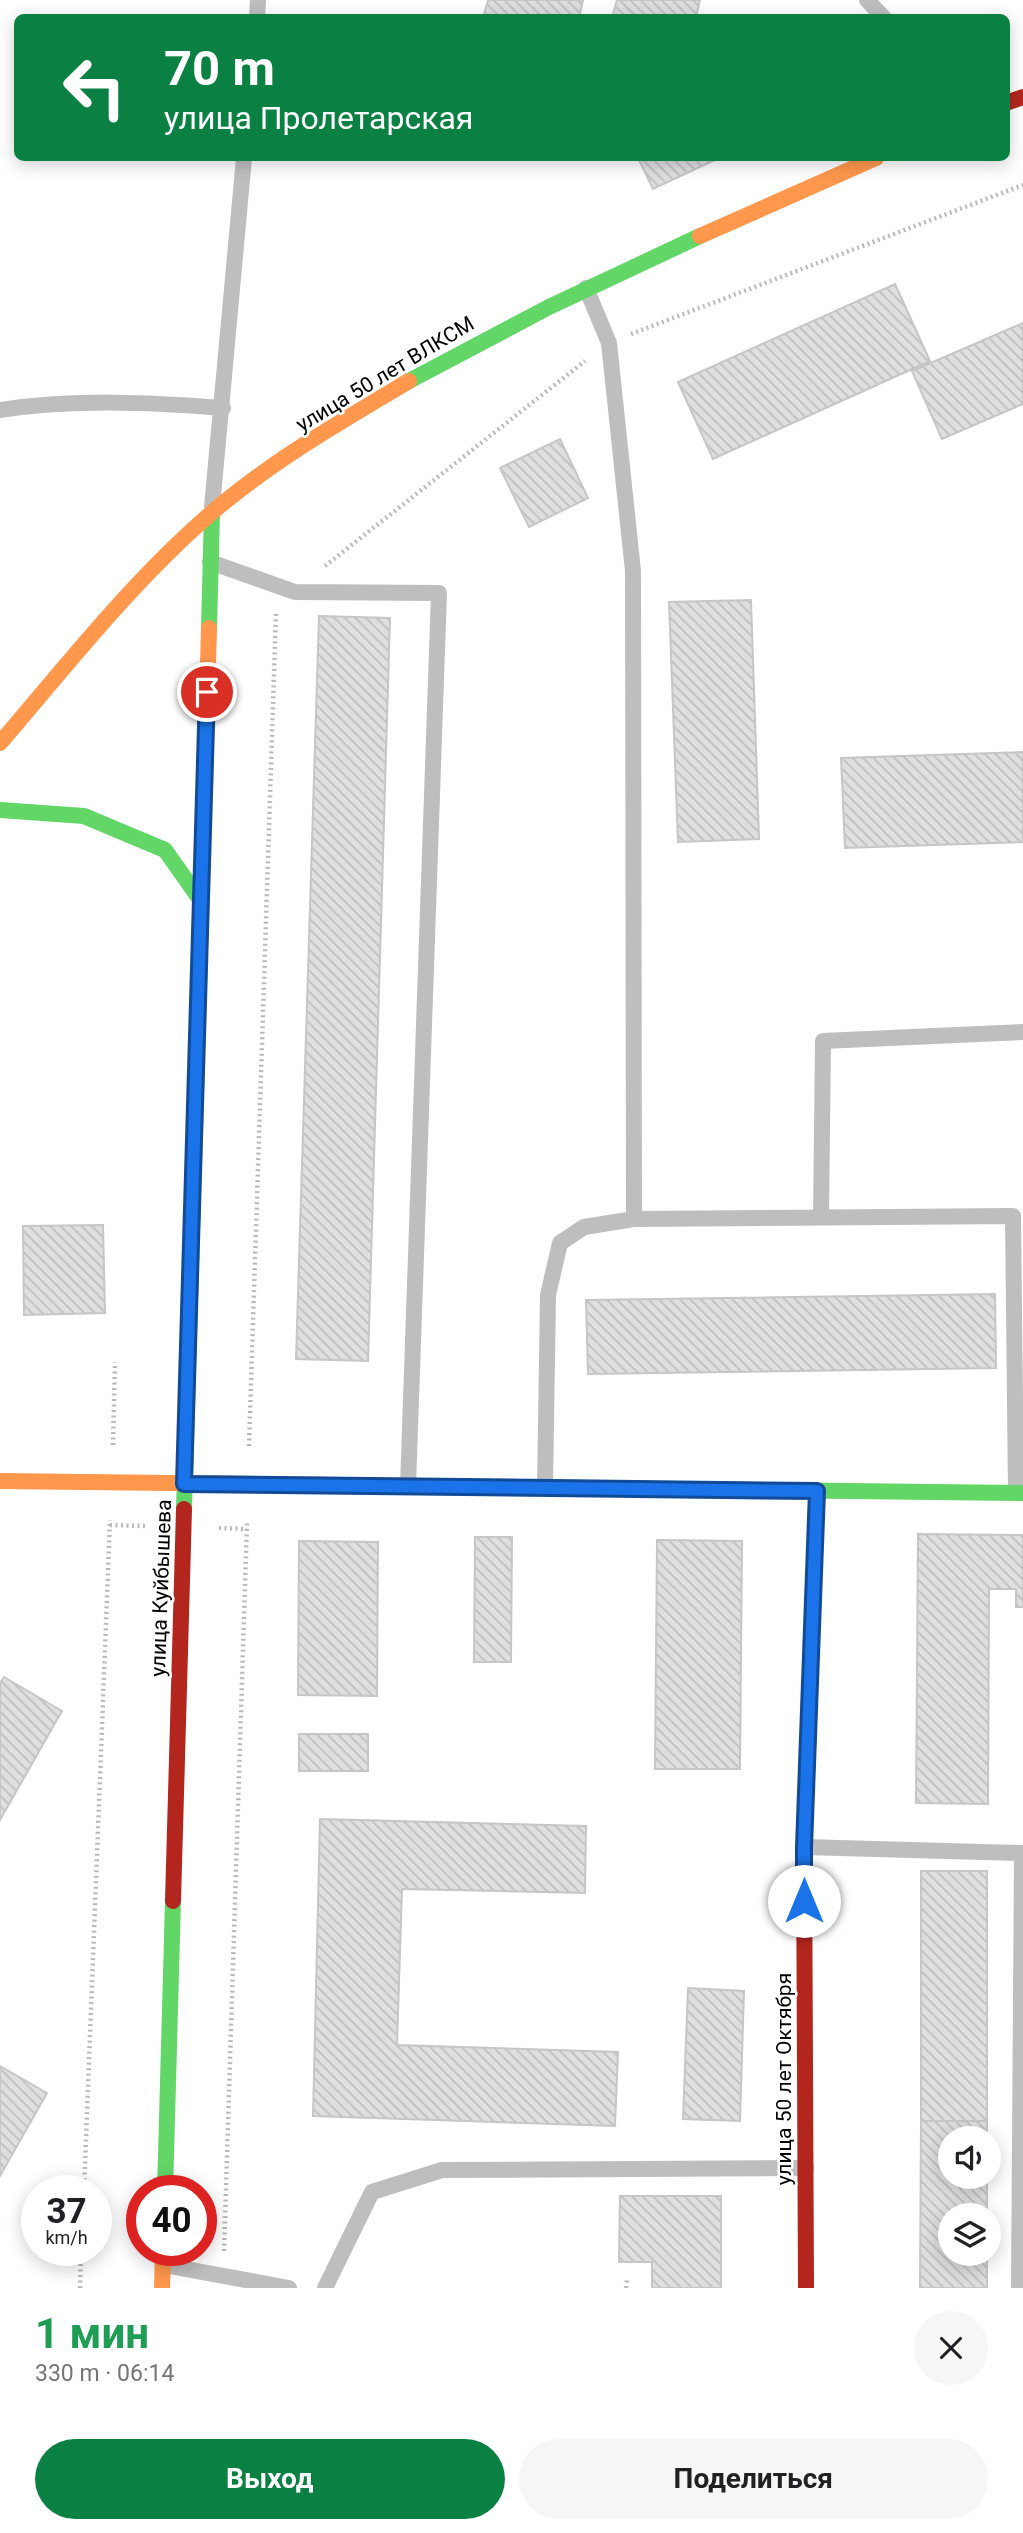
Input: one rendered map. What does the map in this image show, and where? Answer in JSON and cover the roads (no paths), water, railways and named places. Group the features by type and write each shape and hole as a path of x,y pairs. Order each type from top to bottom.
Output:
{"street":[{"name":"улица 50 лет ВЛКСМ","path":"0,744 120,600 212,513 316,437 390,391 471,346 586,288 869,161"},
{"name":"улица Куйбышева","path":"165,2175 212,513"},
{"path":"0,810 84,816 165,850 201,901"},
{"path":"0,1481 1020,1493"},
{"name":"улица 50 лет Октября","path":"806,2288 804,1847 817,1491"},
{"path":"162,2288 163,2266"}],"lane":[{"path":"867,0 880,14"},
{"path":"212,513 244,161"},
{"path":"586,288 609,342 634,571 634,1219"},
{"path":"0,410 78,403 141,402 223,408"},
{"path":"210,562 295,592 439,593 408,1486"},
{"path":"821,1216 823,1041 1023,1032"},
{"path":"545,1488 548,1295 560,1243 584,1227 634,1219 1018,1216 1020,1493"},
{"path":"804,1847 1023,1853 1019,2288"},
{"path":"325,2288 372,2192 442,2170 806,2168"},
{"path":"188,2266 223,2277 289,2288"}]}
